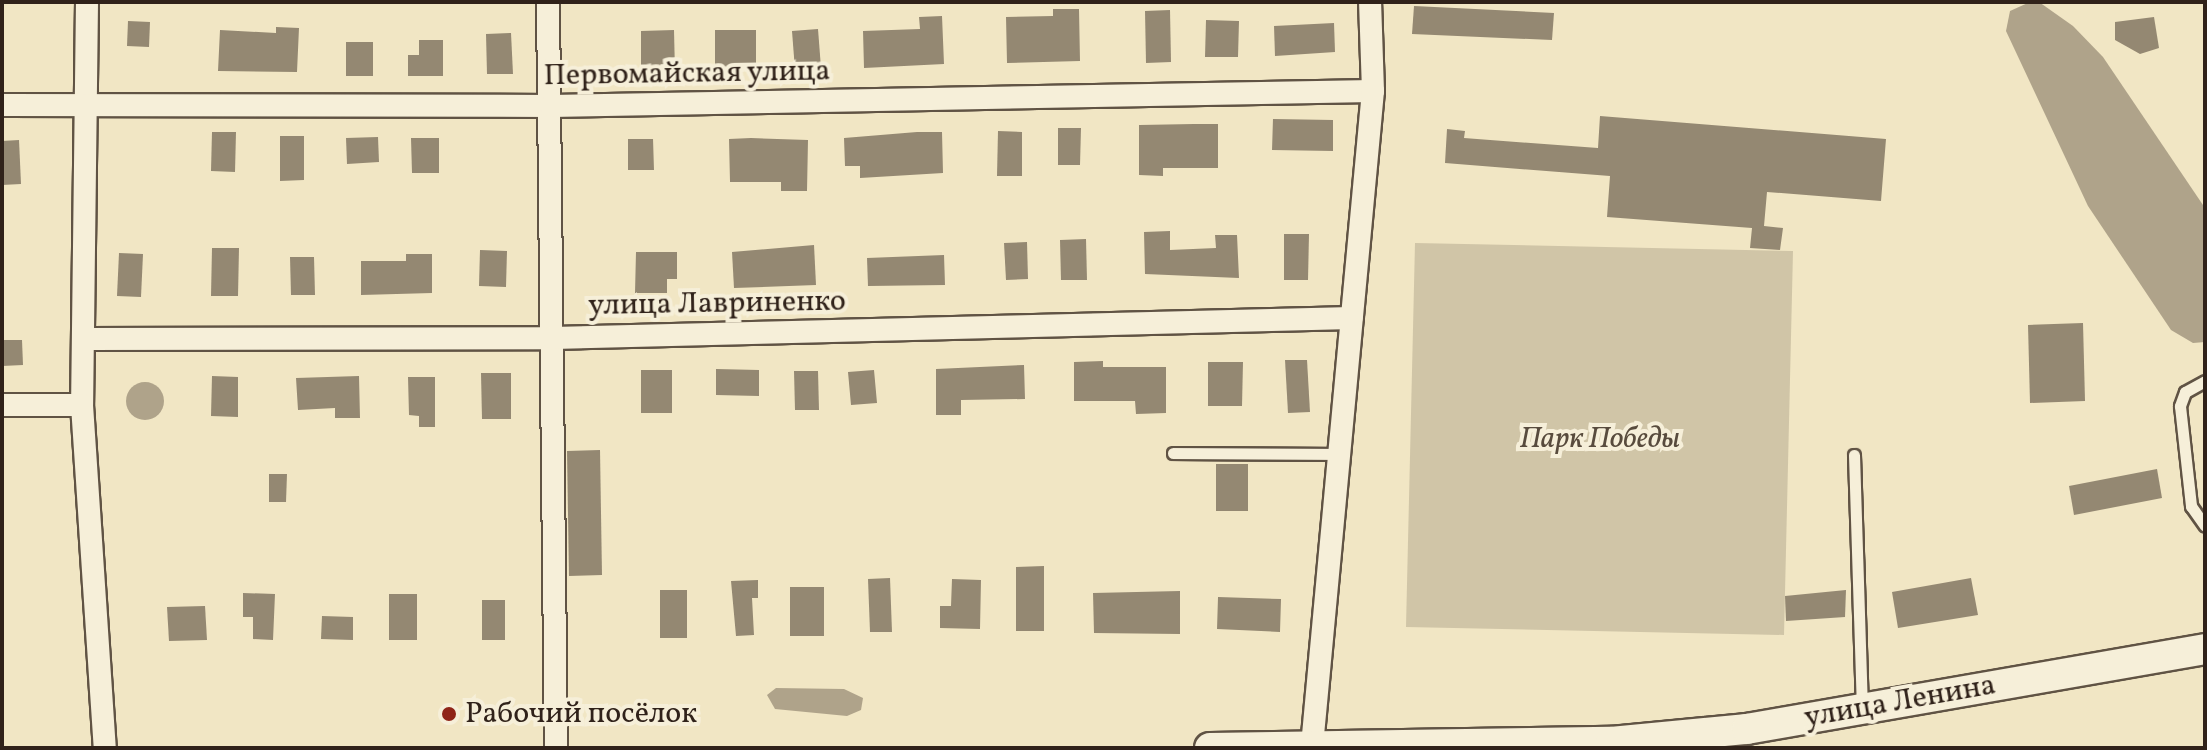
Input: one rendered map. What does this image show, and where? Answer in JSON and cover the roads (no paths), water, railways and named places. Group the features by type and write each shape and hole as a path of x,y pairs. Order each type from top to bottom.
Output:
{"main road":[{"name":"улица Ленина","path":"1210,748 1611,742 1747,729 2205,649"}],"street":[{"path":"87,2 89,103 82,405 105,748"},
{"path":"548,2 556,748"},
{"path":"1312,746 1373,91 1370,2"},
{"name":"Первомайская улица","path":"2,105 551,106 1373,91"},
{"name":"улица Лавриненко","path":"83,339 553,338 1352,318"},
{"path":"2,405 82,405"}],"lane":[{"path":"2205,381 2185,392 2180,406 2191,506 2205,526"},
{"path":"1173,453 1340,454"},
{"path":"1854,455 1862,709"}],"place":[{"name":"Рабочий посёлок","path":"449,714"}],"park label":[{"name":"Парк Победы","path":"1600,439"}]}
